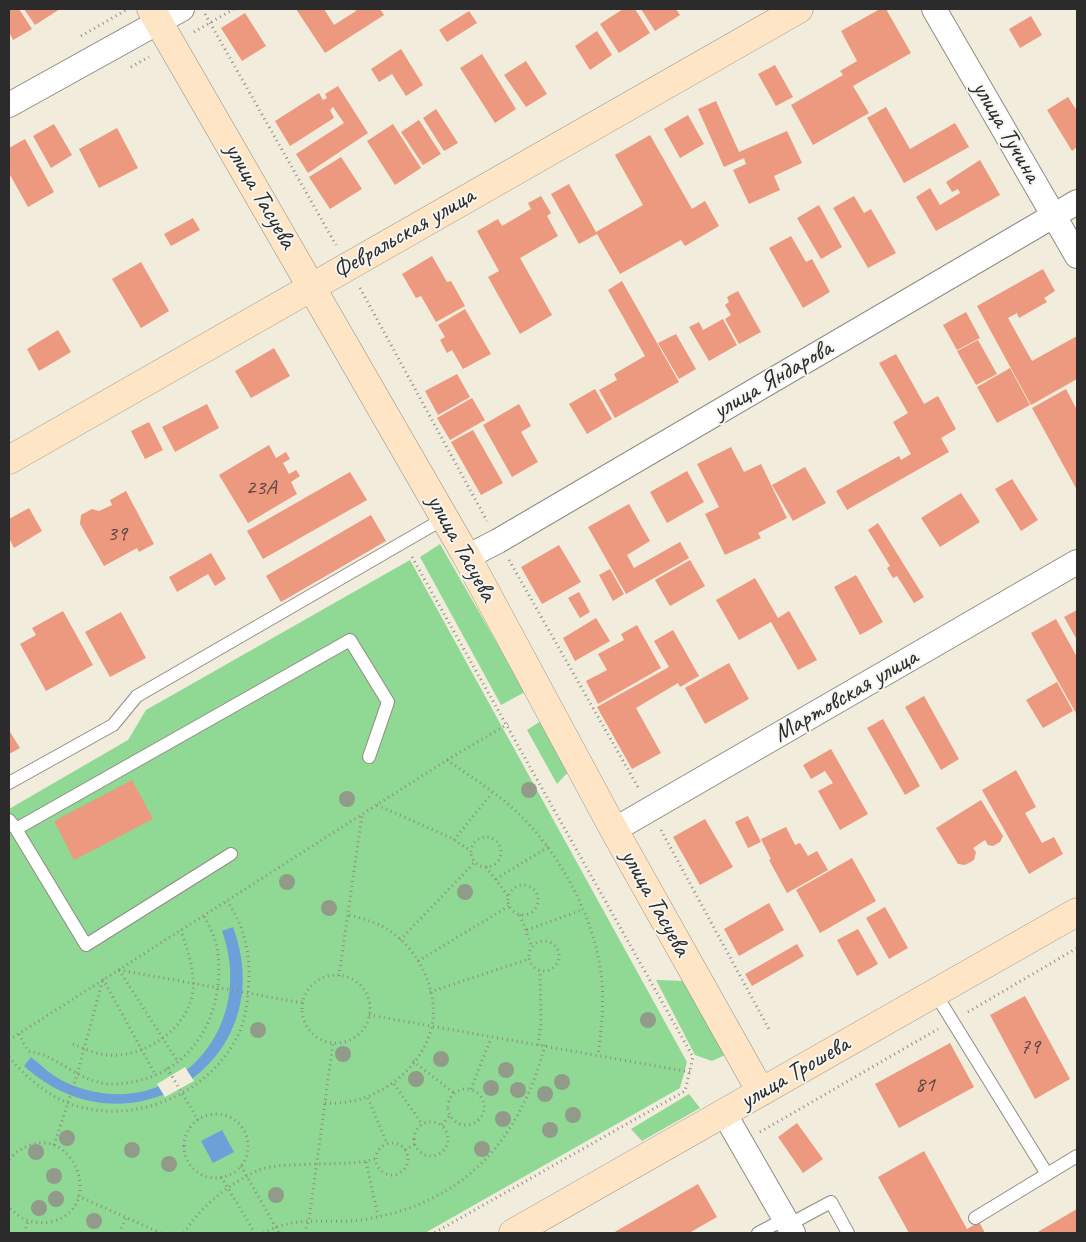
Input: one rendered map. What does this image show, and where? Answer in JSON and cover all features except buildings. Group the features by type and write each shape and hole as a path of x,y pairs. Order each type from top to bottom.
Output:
{"street":[{"path":"9,105 155,16 182,9"},
{"name":"Февральская улица","path":"9,460 799,9"},
{"name":"улица Тучина","path":"934,9 1077,256"},
{"name":"улица Тасуева","path":"155,16 467,557 614,830 761,1092"},
{"name":"улица Яндарова","path":"467,557 498,541 1077,202"},
{"name":"Мартовская улица","path":"614,830 1077,562"},
{"name":"улица Трошева","path":"514,1233 1077,912"},
{"path":"724,1113 789,1226"}],"lane":[{"path":"9,783 112,725 137,696 445,518"},
{"path":"231,854 86,945 12,825 350,640 388,702 369,758"},
{"path":"935,993 954,1020 1047,1174"},
{"path":"975,1218 1077,1156"},
{"path":"758,1233 789,1226 831,1202 848,1233"}],"path":[{"path":"402,559 411,555 508,724 693,1057 685,1091 434,1233"},
{"path":"9,1040 447,760 508,724"},
{"path":"447,760 519,813 548,847 567,876 592,934 602,982 602,1019 598,1055"},
{"path":"454,840 492,793"},
{"path":"377,805 454,840 471,851"},
{"path":"339,976 362,814"},
{"path":"474,862 471,851 476,840 487,837 498,843 501,854 495,864 486,867"},
{"path":"496,879 548,847"},
{"path":"400,940 474,862"},
{"path":"474,862 486,867 508,896 509,906 520,914 532,947 530,959 533,966 540,970 549,971 554,968 560,957 556,946 546,941 540,941 532,947"},
{"path":"508,896 513,888 518,885 524,884 535,890 538,901 536,907 527,914 520,914"},
{"path":"9,1057 34,1083 68,1102 113,1112 145,1108 181,1093 216,1067 240,1032 247,1011 249,962 245,942 234,911 227,901"},
{"path":"418,961 509,906"},
{"path":"527,930 582,910"},
{"path":"19,1034 28,1051 49,1057 76,1077 111,1084 155,1074 178,1062 201,1038 216,1004 216,945 204,915"},
{"path":"325,1103 338,1104 368,1098 394,1084 424,1046 433,1020 430,992 418,961 400,940 388,930 368,920 348,915"},
{"path":"73,1044 106,1055 127,1054 151,1046 170,1032 183,1015 193,992 193,968 180,930"},
{"path":"757,1134 1077,948"},
{"path":"430,992 530,959"},
{"path":"118,970 303,1003"},
{"path":"118,970 178,1062"},
{"path":"538,1045 541,1024 540,970"},
{"path":"339,976 355,980 362,988 368,997 369,1015 364,1029 355,1037 333,1043 322,1040 313,1034 306,1024 302,1013 307,991 314,983 323,978 339,976"},
{"path":"54,1145 85,1049 103,979"},
{"path":"103,979 155,1074"},
{"path":"369,1015 690,1072"},
{"path":"471,1089 491,1038"},
{"path":"304,1233 309,1220 333,1043"},
{"path":"263,1233 276,1227 309,1220 365,1220 418,1205 460,1183 480,1166 504,1137 521,1111 537,1077 545,1046"},
{"path":"413,1061 454,1093"},
{"path":"167,1068 198,1120"},
{"path":"394,1084 422,1124"},
{"path":"465,1088 471,1089 476,1091 484,1100 484,1112 481,1118 471,1125 465,1125 454,1121 450,1116 448,1103 454,1093 465,1088"},
{"path":"368,1098 387,1144"},
{"path":"217,1114 236,1121 247,1138 248,1148 241,1166 231,1174 221,1177 200,1174 186,1158 185,1137 190,1127 198,1120 217,1114"},
{"path":"442,1125 450,1116"},
{"path":"433,1121 442,1125 449,1136 449,1142 443,1152 427,1156 415,1144 415,1133 422,1124 433,1121"},
{"path":"9,1159 18,1150 30,1145 42,1143 54,1145 66,1152 75,1163 80,1176 78,1196 67,1214 55,1221 42,1223 28,1221 17,1215 9,1207"},
{"path":"387,1144 397,1144 405,1150 408,1154 408,1165 401,1173 391,1175 381,1171 377,1158 379,1151 387,1144"},
{"path":"405,1150 415,1144"},
{"path":"184,1233 206,1207 228,1188 261,1170 316,1164 366,1162 377,1158"},
{"path":"366,1162 378,1216"},
{"path":"241,1166 279,1233"},
{"path":"221,1177 255,1233"},
{"path":"78,1196 161,1233"},
{"path":"118,1233 126,1218"},
{"path":"24,1233 28,1221"}],"green space":[{"path":"440,544 525,692 501,705 420,557"},
{"path":"410,560 687,1062 680,1088 425,1233 9,1233 9,809 128,740 146,710"},
{"path":"541,721 569,771 557,784 527,730"},
{"path":"656,980 686,981 725,1055 712,1061 695,1055"},
{"path":"689,1094 700,1108 642,1141 631,1129"}],"water":[{"path":"233,927 243,975 236,1018 217,1055 187,1082 150,1099 108,1103 65,1093 24,1066 31,1057 51,1074 65,1082 102,1093 137,1093 169,1082 195,1062 215,1036 227,1004 230,969 222,931"},
{"path":"222,1130 234,1152 213,1163 201,1141"}],"pier":[{"path":"185,1067 194,1081 165,1097 157,1084"}]}
